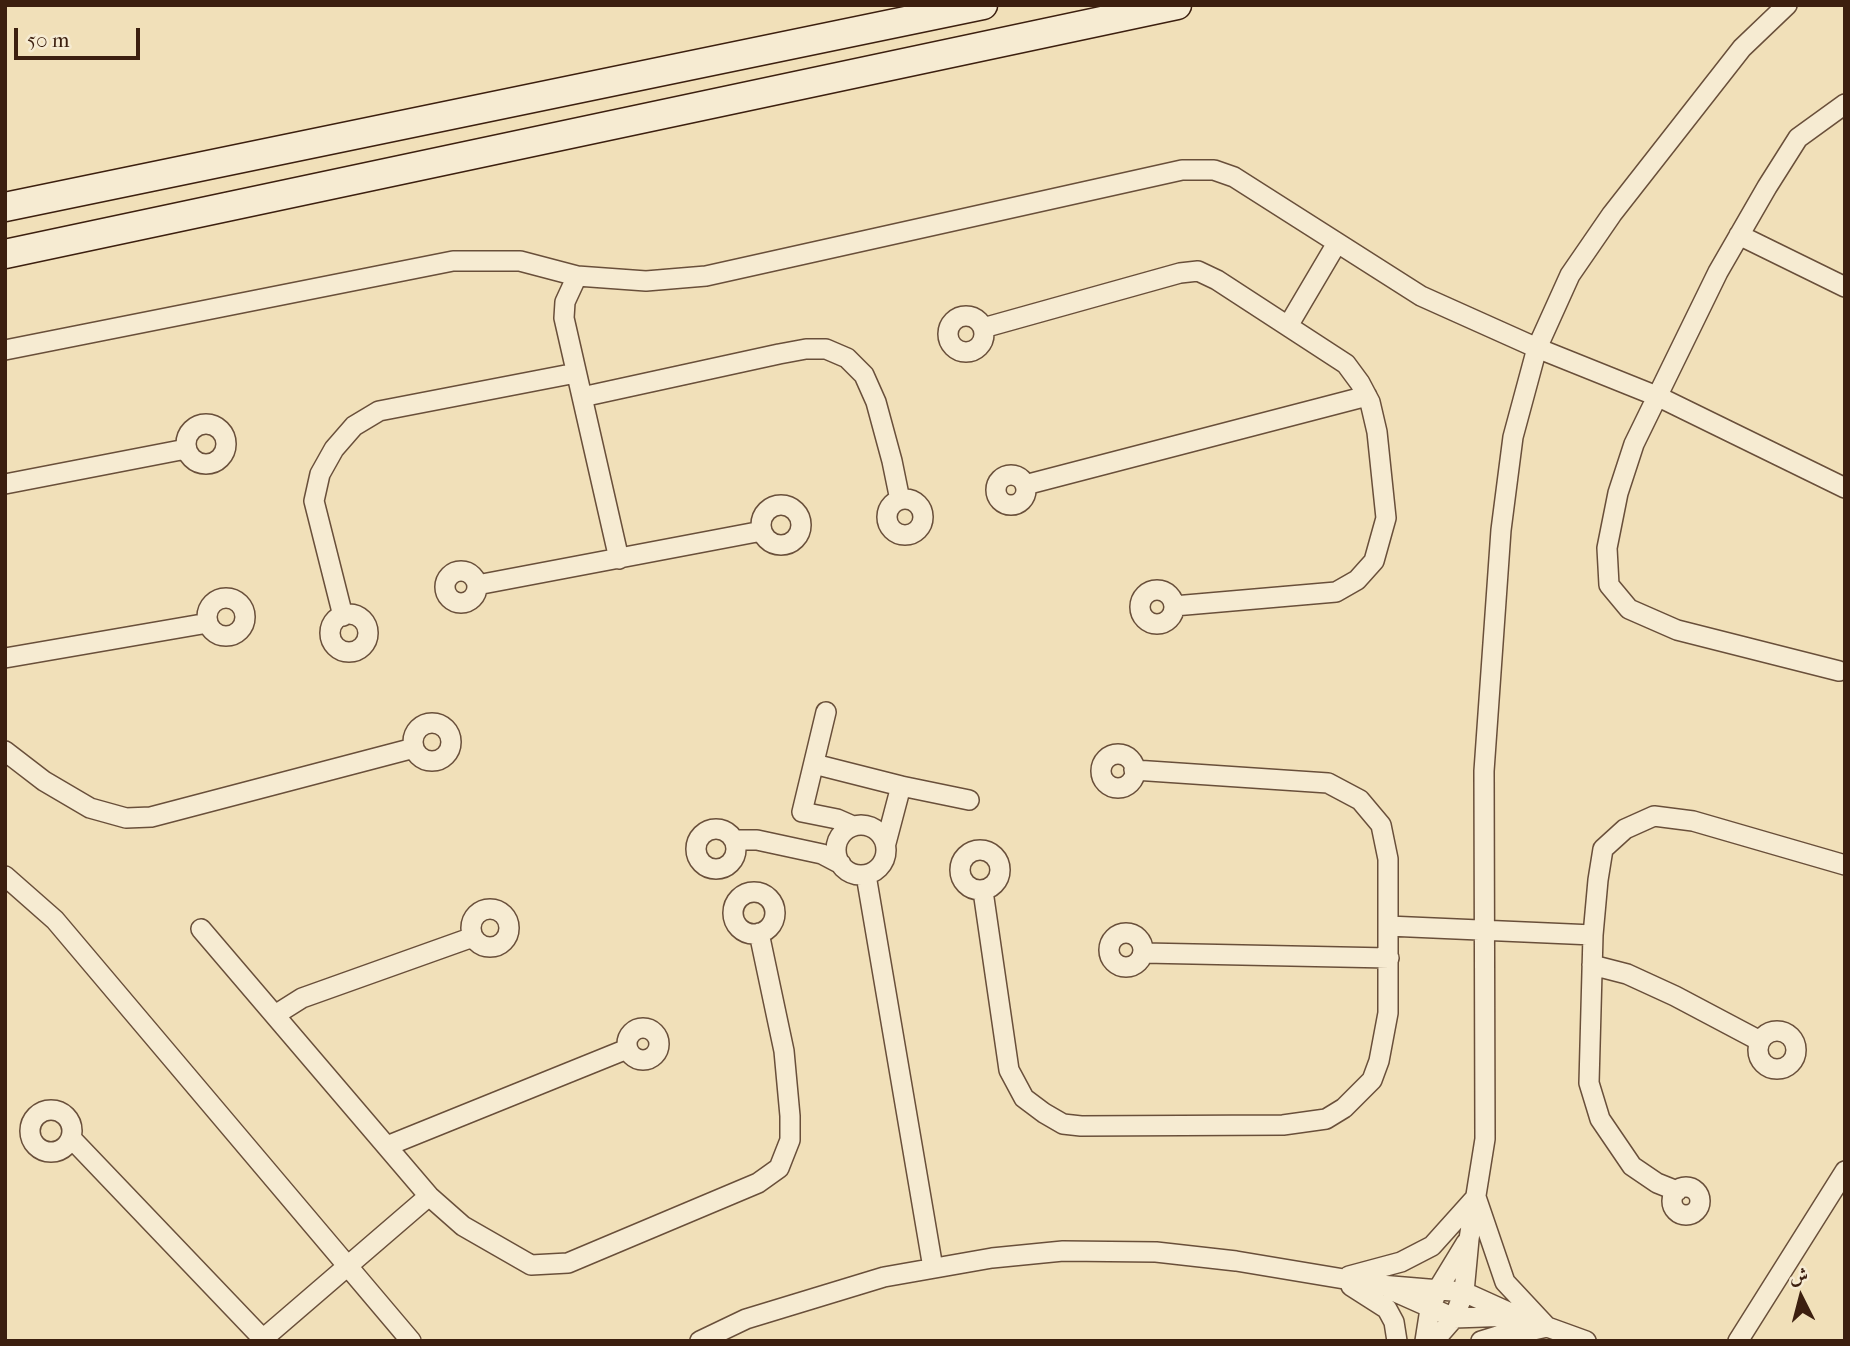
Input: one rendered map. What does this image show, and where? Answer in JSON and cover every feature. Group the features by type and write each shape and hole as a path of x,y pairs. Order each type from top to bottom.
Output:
{"main road":[{"path":"5,207 983,5"},
{"path":"5,254 1177,5"},
{"path":"910,20 919,60"}],"street":[{"path":"1434,1341 1454,1318 1464,1292 1469,1239 1485,1139 1485,771 1501,530 1513,437 1537,348 1570,275 1612,214 1742,48 1787,5"},
{"path":"1843,674 1677,630 1629,609 1609,585 1607,548 1618,493 1634,444 1659,397 1674,359 1739,235 1798,138 1845,104"},
{"path":"5,350 453,261 520,261 578,276 646,281 706,276 1182,170 1214,170 1234,177 1421,296 1537,348 1659,397 1845,488"},
{"path":"1739,235 1845,287"},
{"path":"1288,326 1337,243"},
{"path":"983,328 1180,273 1198,271 1346,364 1367,396 1377,432 1386,518 1374,561 1357,580 1336,592 1174,606"},
{"path":"578,276 565,302 564,318 619,559"},
{"path":"582,397 779,354 806,349 826,349 847,358 864,375 876,402 900,499"},
{"path":"342,616 314,501 320,474 334,449 354,426 379,411 576,373"},
{"path":"1024,485 1367,396"},
{"path":"5,484 186,449"},
{"path":"477,585 762,531"},
{"path":"5,658 208,623"},
{"path":"827,712 802,813 838,842 849,872 866,875 880,866 887,852 885,831 901,786"},
{"path":"5,751 44,781 90,808 127,818 151,817 414,748"},
{"path":"814,764 969,800"},
{"path":"983,891 1009,1070 1024,1098 1063,1124 1283,1125 1326,1119 1344,1108 1372,1080 1379,1061 1388,1013 1388,859 1381,825 1360,800 1328,783 1135,770"},
{"path":"1677,1191 1657,1183 1632,1166 1600,1119 1588,1083 1593,935 1603,849 1625,830 1654,816 1693,821 1845,865"},
{"path":"734,840 838,842 869,826 885,831"},
{"path":"866,875 933,1268"},
{"path":"5,876 55,920 411,1341"},
{"path":"1388,926 1593,935"},
{"path":"201,929 429,1196 463,1226 531,1265 568,1263 758,1183 779,1168 790,1140 789,1103 784,1051 759,933"},
{"path":"275,1015 302,998 473,937"},
{"path":"1144,953 1389,958"},
{"path":"1592,965 1627,974 1663,990 1760,1041"},
{"path":"387,1146 627,1049"},
{"path":"71,1138 264,1339 429,1196"},
{"path":"1738,1341 1845,1171"},
{"path":"1338,1278 1372,1272 1401,1262 1432,1246 1476,1198"},
{"path":"1476,1198 1506,1282 1547,1327"},
{"path":"1425,1341 1430,1309 1438,1289 1469,1239"},
{"path":"700,1341 746,1319 884,1277 992,1258 1063,1251 1156,1252 1237,1261 1380,1285 1464,1292 1517,1316 1586,1341"},
{"path":"1338,1278 1387,1309 1394,1322 1397,1341"},
{"path":"1380,1285 1454,1318 1517,1316"},
{"path":"1481,1341 1507,1333 1547,1327"}]}
